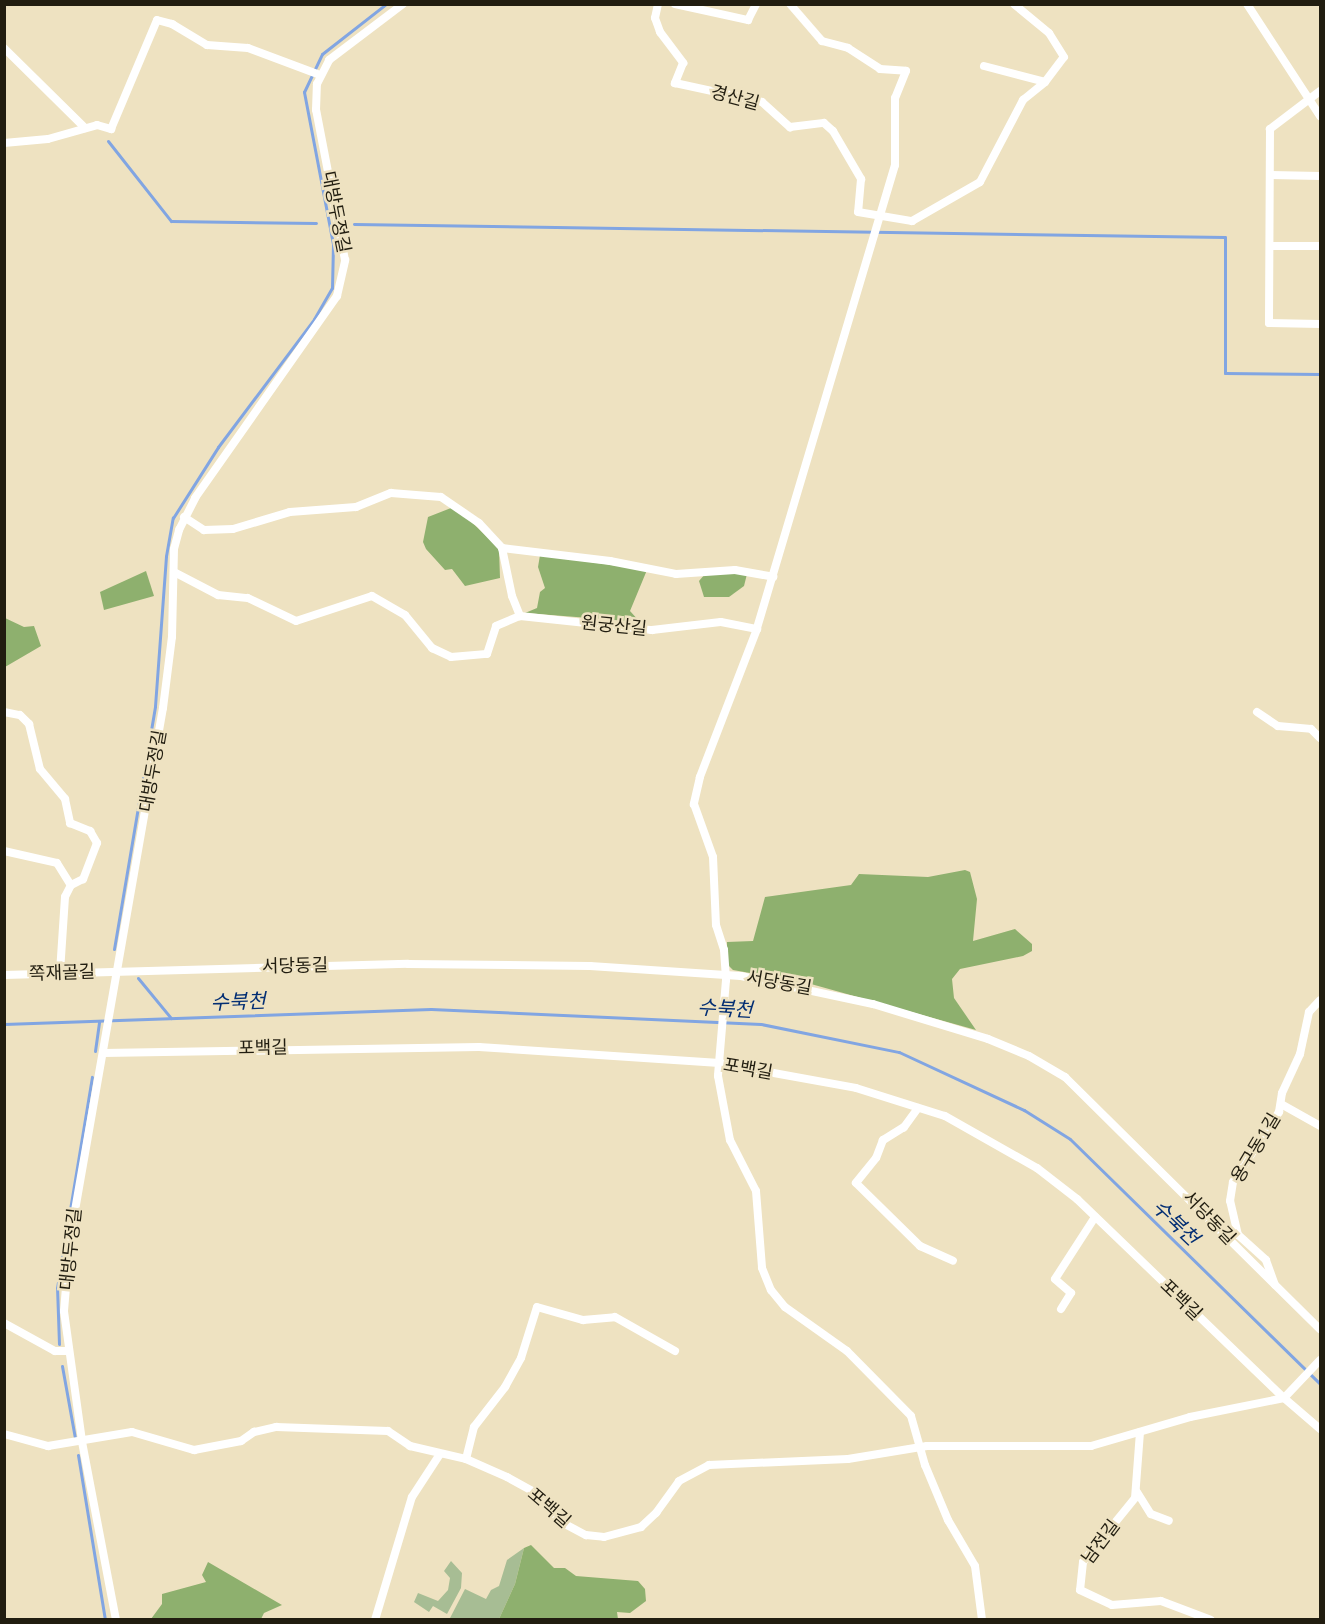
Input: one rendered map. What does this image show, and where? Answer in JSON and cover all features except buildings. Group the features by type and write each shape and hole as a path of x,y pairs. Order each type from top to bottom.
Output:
{"street":[{"path":"4,143 48,139 97,125 106,130 113,127 157,20 172,24 207,45 248,48 319,74 330,60 403,4"},
{"name":"경산길","path":"658,4 655,18 660,32 683,63 675,83 762,102 790,127 824,123 833,131 861,179 858,212 878,221 912,221 980,182 1023,100 1045,81 1064,57 1049,33 1014,4"},
{"path":"675,4 748,20 756,4"},
{"path":"790,4 822,41 848,48 880,69 906,71 896,98 895,165 757,629 700,777 694,804 713,857 716,925 726,977 719,1060 730,1140 756,1191 762,1268 771,1290 785,1307 847,1351 905,1409 948,1520 975,1566 982,1620"},
{"path":"1247,4 1320,116"},
{"path":"4,48 85,128"},
{"path":"984,66 1045,81"},
{"name":"대방두정길","path":"116,1620 82,1441 64,1311 70,1239 119,974 165,698 174,549 184,517 331,309 342,282 343,244 316,110 319,74"},
{"path":"1320,91 1270,129 1269,323 1320,324"},
{"path":"1271,175 1320,176"},
{"path":"1270,246 1320,246"},
{"path":"174,572 218,595 248,598 296,621 372,596 405,615 432,648 451,657 487,654 496,626 520,616 512,596 502,548 455,504 441,497 419,494 381,495 356,507 290,512 233,529 204,530 184,517"},
{"path":"502,548 610,561 676,574 735,570 773,577"},
{"name":"원궁산길","path":"520,616 652,630 721,622 757,629"},
{"path":"4,712 20,716 29,724 40,769 65,800 70,823 94,836 97,843 83,879 71,885 64,908 60,973"},
{"path":"1257,712 1278,726 1311,729 1320,738"},
{"path":"4,851 57,863 71,885"},
{"name":"서당동길","path":"119,974 408,964 590,966 726,977 873,1004 959,1029 1029,1056 1065,1077 1092,1101 1320,1329"},
{"name":"쪽재골길","path":"4,975 119,974"},
{"name":"용구동1길","path":"1275,1285 1266,1260 1238,1235 1230,1201 1233,1182 1281,1104 1300,1054 1309,1012 1320,1000"},
{"name":"포백길","path":"103,1053 436,1046 719,1060 856,1088 945,1116 1037,1168 1095,1217 1286,1396"},
{"name":"용구동1길","path":"1281,1104 1320,1126"},
{"path":"918,1108 904,1127 883,1140 876,1158 856,1183 920,1246 953,1261"},
{"path":"1060,1309 1071,1293 1055,1279 1095,1217"},
{"path":"466,1460 474,1427 505,1387 521,1358 537,1308 583,1320 612,1316 675,1351"},
{"path":"4,1323 54,1351 69,1351"},
{"path":"1320,1360 1286,1396 1320,1429"},
{"name":"포백길","path":"4,1434 48,1446 132,1432 194,1450 241,1441 254,1432 276,1427 388,1431 410,1446 466,1460 532,1491 556,1517 575,1530 604,1537 641,1527 656,1513 679,1481 709,1465 848,1459 921,1446 1012,1444 1079,1448 1286,1396"},
{"path":"1140,1432 1137,1492 1151,1515 1169,1521"},
{"path":"375,1620 412,1497 440,1454"},
{"name":"남전길","path":"1137,1492 1083,1562 1080,1590 1112,1605 1161,1600 1211,1620"}],"green space":[{"path":"451,508 464,515 499,548 500,578 465,586 452,569 445,570 426,549 423,542 428,517"},
{"path":"540,555 647,570 630,611 640,622 525,613 537,608 540,592 545,588 538,567"},
{"path":"146,571 154,596 104,610 100,592"},
{"path":"719,572 747,574 744,586 729,597 704,597 699,581 705,574"},
{"path":"5,618 24,627 34,626 41,646 5,667"},
{"path":"965,870 970,872 977,899 973,941 1015,929 1032,944 1032,951 1023,956 960,969 952,979 954,998 976,1030 811,984 733,970 727,964 727,942 753,941 765,897 851,885 859,874 928,877"},
{"path":"531,1545 554,1568 565,1568 576,1576 638,1581 645,1589 646,1601 630,1613 617,1612 618,1619 499,1619 515,1584 524,1548"},
{"path":"524,1548 515,1584 499,1619 449,1620 465,1589 486,1599 491,1590 499,1586 507,1560"},
{"path":"451,1561 462,1573 461,1588 447,1614 433,1606 429,1612 414,1602 418,1593 438,1601 448,1590 450,1578 444,1571"},
{"path":"208,1562 282,1605 264,1613 261,1619 151,1619 162,1604 162,1594 206,1582 202,1575"}],"waterway":[{"path":"114,949 155,706 166,556 173,518 218,447 314,319 332,288 333,244 304,92 322,54 386,4"},
{"path":"108,141 171,221 316,223"},
{"path":"354,224 1225,237 1225,373 1320,374"},
{"path":"138,978 171,1018"},
{"name":"수북천","path":"4,1024 431,1009 761,1024 899,1052 1024,1110 1070,1139 1320,1384"},
{"path":"95,1051 99,1021"},
{"path":"59,1344 57,1288 92,1077"},
{"path":"62,1366 75,1438"},
{"path":"78,1455 105,1620"}]}
